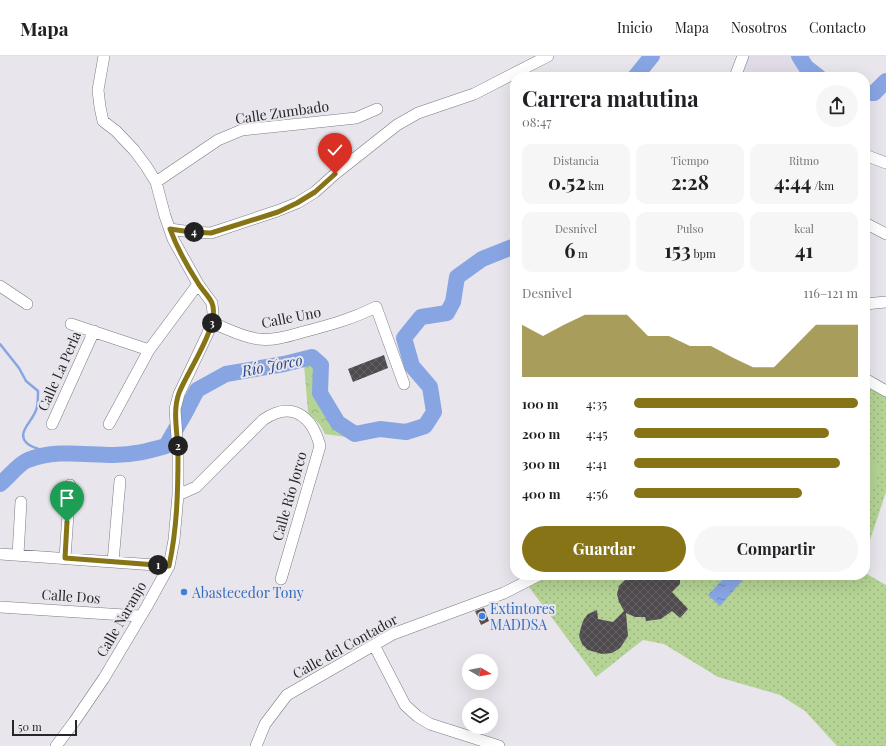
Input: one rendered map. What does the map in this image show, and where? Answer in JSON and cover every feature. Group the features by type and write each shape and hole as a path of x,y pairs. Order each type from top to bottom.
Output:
{"street":[{"path":"517,72 548,56"},
{"path":"737,72 743,56"},
{"name":"Calle Naranjo","path":"56,746 104,678 169,566 174,540 178,495 178,452 175,409 179,394 212,323 213,313 212,303 198,284 173,238 156,182 134,150 116,131 103,121 98,90 101,57"},
{"path":"170,229 211,233 278,212 315,192 335,174 402,122 418,113 474,94 510,76"},
{"name":"Calle Zumbado","path":"156,182 218,140 242,130 356,118 377,109"},
{"path":"870,157 886,163"},
{"path":"870,226 886,234"},
{"path":"109,424 149,350 198,284"},
{"path":"0,286 27,304"},
{"path":"870,304 886,302"},
{"name":"Calle Uno","path":"212,323 243,335 257,339 268,339 338,323 356,317 376,307 404,384"},
{"path":"71,324 149,350"},
{"name":"Calle La Perla","path":"52,424 94,331"},
{"path":"870,382 886,391"},
{"name":"Calle Río Jorco","path":"178,495 196,487 263,420 273,413 285,411 303,417 311,424 316,433 320,446 281,579"},
{"path":"114,562 120,482"},
{"path":"65,558 70,485"},
{"path":"18,555 22,502"},
{"path":"0,554 169,566"},
{"name":"Calle del Contador","path":"256,746 265,724 287,695 393,634 504,593 529,580"},
{"name":"Calle Dos","path":"0,607 140,616"},
{"path":"374,645 405,705 417,716 430,724 499,746"}],"shaded area":[{"path":"748,56 791,56 799,69 803,72 742,72"}],"green space":[{"path":"304,365 315,365 318,368 316,394 336,425 353,438 325,434 320,425 308,412"},
{"path":"870,389 886,396 886,492 870,540"},
{"path":"870,460 882,464 870,497"},
{"path":"870,576 886,585 886,746 837,746 805,711 780,695 718,677 664,644 643,640 596,677 529,587 541,580 870,580"}],"water":[{"path":"722,580 743,580 720,606 708,595"}],"building":[{"path":"384,355 388,368 353,382 348,369"},
{"path":"625,580 680,580 680,584 672,592 688,609 680,618 672,611 661,619 646,621 645,617 635,617 626,613 628,636 620,648 612,653 602,654 588,650 582,644 579,636 584,619 588,614 597,610 598,619 613,622 624,611 617,594 619,586"},
{"name":"Extintores MADDSA","path":"484,608 489,621 481,625 475,611"}],"waterway":[{"name":"Río Jorco","path":"639,72 652,56"},
{"name":"Río Jorco","path":"799,56 806,67 812,72"},
{"name":"Río Jorco","path":"870,93 874,93 886,81"},
{"name":"Río Jorco","path":"0,484 21,464 39,457 71,453 114,455 128,454 166,446 197,390 226,374 284,364 312,357 321,365 320,393 338,423 355,434 380,429 406,432 425,426 434,412 430,387 412,366 404,338 421,317 447,313 453,302 457,277 482,259 510,248"},
{"path":"0,344 19,368 26,381 38,391 37,407 25,429 23,435 24,440 37,449 53,453"}],"place":[{"name":"Abastecedor Tony","path":"184,592"},
{"name":"Extintores MADDSA","path":"482,616"}],"route":[{"path":"67,522 65,558 169,566 174,540 178,495 178,452 175,409 186,377 198,355 212,323 213,313 212,303 198,284 173,238 170,229 211,233 278,212 315,192 335,174"}]}
